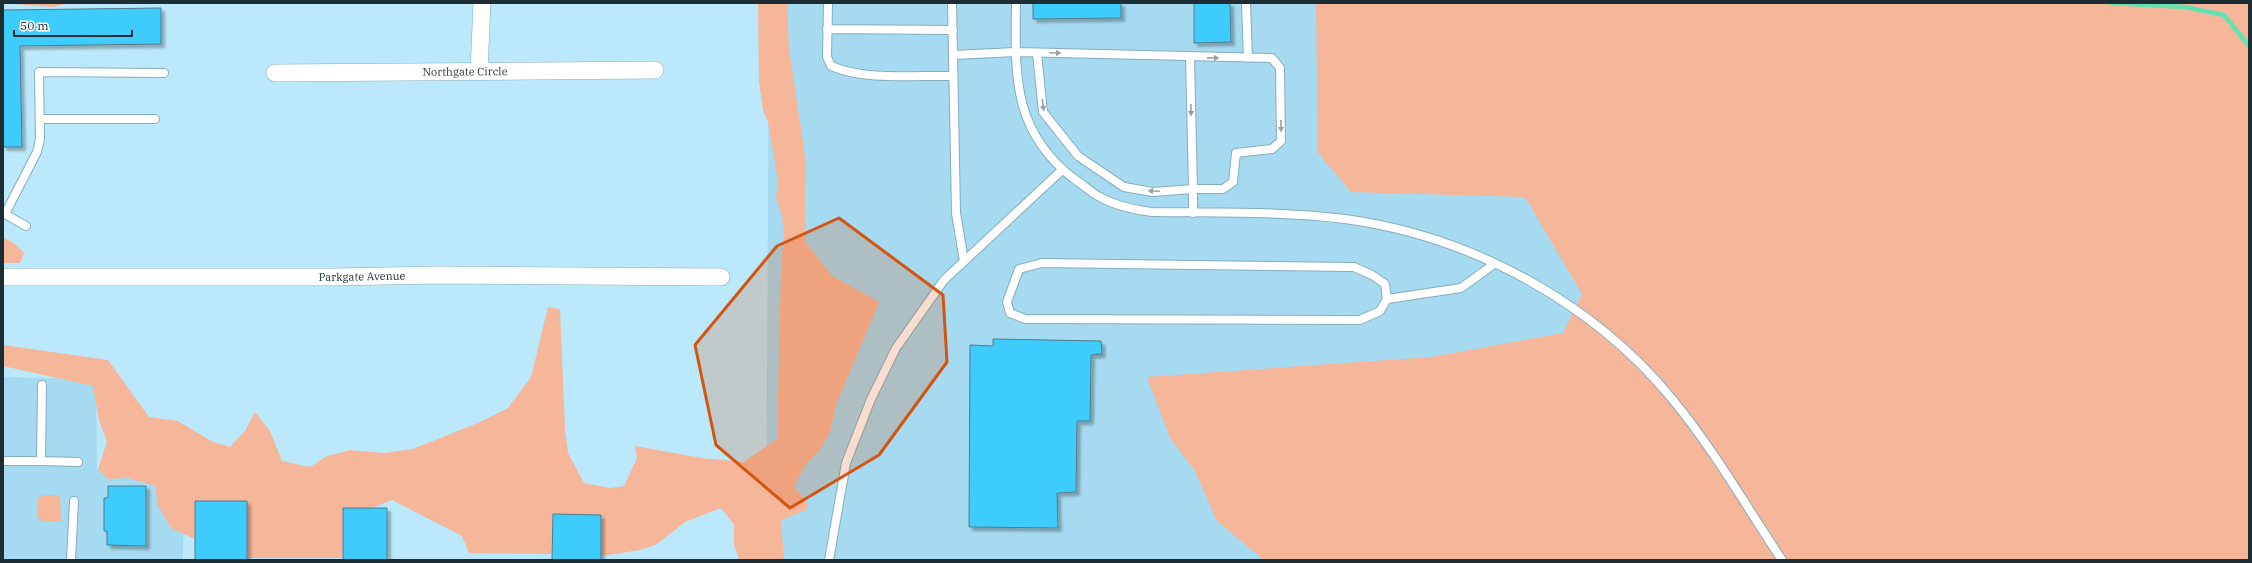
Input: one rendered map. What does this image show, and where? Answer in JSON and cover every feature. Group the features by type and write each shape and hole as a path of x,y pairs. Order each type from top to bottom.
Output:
{"street":[{"path":"480,71 482,3"},
{"name":"Northgate Circle","path":"275,73 655,70"},
{"name":"Parkgate Avenue","path":"3,277 334,277 439,275 721,277"}],"lane":[{"path":"828,3 827,57 831,66 846,73 953,76"},
{"path":"952,3 956,213 964,261"},
{"path":"1016,3 1016,78 1031,130 1046,154 1062,170 1100,198 1141,211 1309,215 1380,225 1433,240 1494,264 1526,279 1594,324 1648,372 1701,437 1782,560"},
{"path":"1246,3 1248,58"},
{"path":"828,29 953,30"},
{"path":"953,55 1016,52 1272,58 1280,68 1281,141 1272,149 1236,153 1233,182 1223,189 1193,189 1153,192 1124,187 1078,156 1043,112 1037,53"},
{"path":"1190,57 1193,213"},
{"path":"26,226 4,213 36,152 40,139 39,72 164,73"},
{"path":"40,119 155,119"},
{"path":"829,560 846,463 871,398 896,348 944,280 1062,170"},
{"path":"1042,262 1354,267 1372,275 1385,284 1387,298 1380,311 1360,320 1026,319 1010,313 1007,302 1019,269 1042,262"},
{"path":"1387,298 1461,288 1494,264"},
{"path":"41,461 42,385"},
{"path":"3,461 78,462"},
{"path":"71,560 74,501"}],"highlighted area":[{"path":"839,218 943,295 947,362 879,455 790,508 716,445 695,345 777,246"}],"shaded area":[{"path":"3,3 70,3 52,7"},
{"path":"758,3 787,3 789,49 806,162 806,243 832,276 879,302 836,405 830,432 820,450 806,464 794,486 808,505 806,510 781,520 784,560 739,560 734,544 734,525 721,508 685,522 657,544 640,550 601,556 601,515 553,514 552,554 469,553 462,536 392,500 372,508 343,508 343,558 247,558 247,501 195,501 195,539 171,528 158,506 155,486 128,478 108,479 98,469 107,442 99,420 93,386 3,366 3,345 108,360 149,417 178,421 211,441 230,447 245,431 255,412 270,431 282,461 310,467 327,456 350,450 384,453 413,449 478,423 508,408 531,377 548,307 560,309 565,428 568,453 584,483 610,488 624,486 637,458 635,446 702,458 744,462 777,439 781,266 784,235 782,216 776,198 778,180 768,122 763,110 759,81"},
{"path":"769,3 1587,3 1577,560 766,560"},
{"path":"1316,3 2249,3 2249,560 1264,560 1217,521 1195,471 1170,438 1147,377 1431,357 1563,333 1582,294 1525,197 1351,192 1318,153"},
{"path":"3,237 15,244 24,253 20,263 3,263"},
{"path":"3,377 96,379 97,469 184,469 183,560 3,560"},
{"path":"42,495 60,495 61,521 42,521 37,517 38,499"}],"building":[{"path":"1033,3 1121,3 1121,18 1033,19"},
{"path":"1194,3 1230,3 1231,42 1194,43"},
{"path":"161,8 161,44 20,46 22,147 3,147 3,10"},
{"path":"993,339 1101,341 1102,354 1091,355 1090,421 1077,421 1076,492 1057,493 1058,528 969,527 970,345 993,346"},
{"path":"108,486 146,486 146,546 107,545 107,531 104,531 104,498 108,498"},
{"path":"195,501 247,501 247,560 195,560"},
{"path":"343,508 387,508 387,560 343,560"},
{"path":"553,514 601,515 601,560 552,560"}],"waterway":[{"path":"2111,3 2185,7 2224,15 2249,46"}]}
